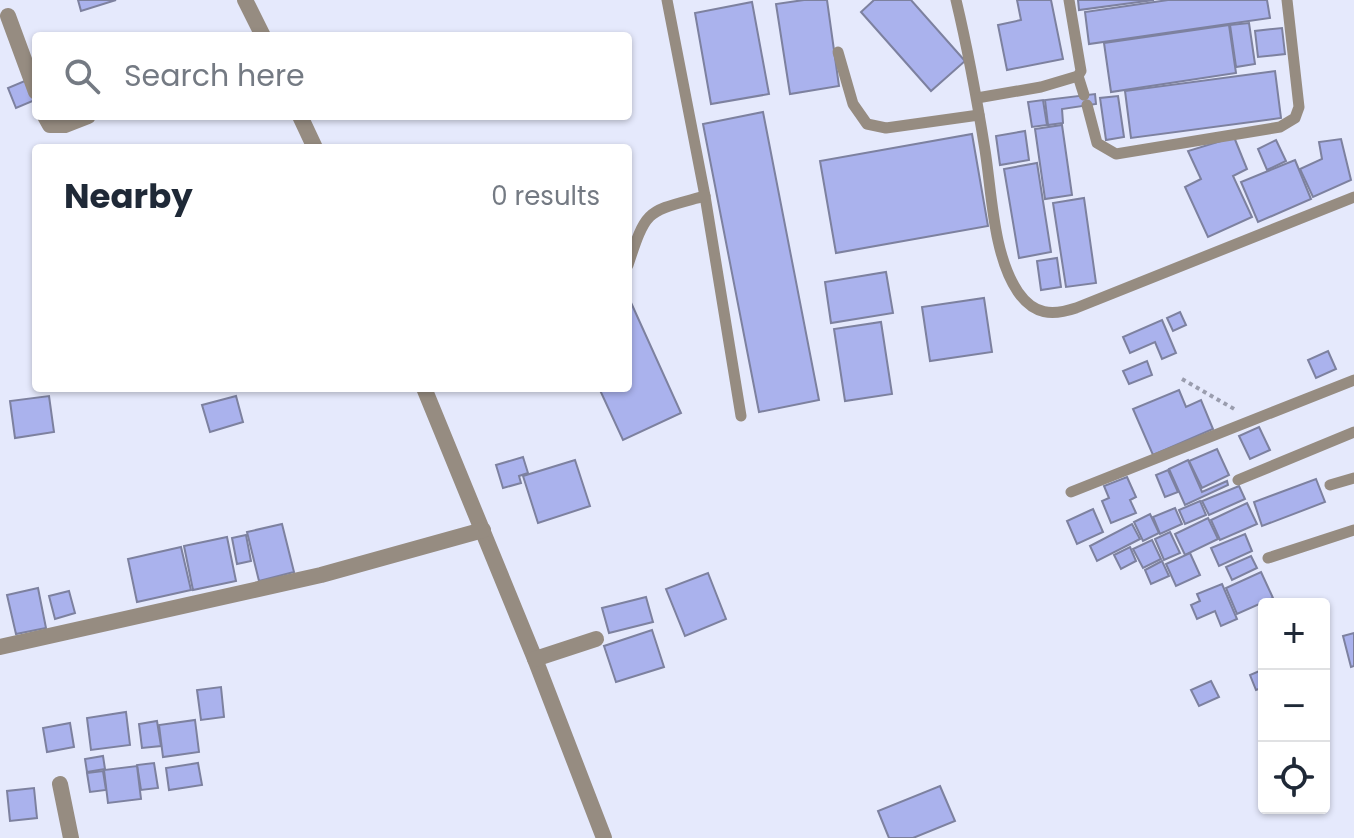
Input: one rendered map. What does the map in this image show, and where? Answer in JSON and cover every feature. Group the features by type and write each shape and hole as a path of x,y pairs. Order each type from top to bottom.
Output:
{"street":[{"path":"245,0 261,32"},
{"path":"8,16 32,81"},
{"path":"47,120 50,125 65,125 78,120"},
{"path":"302,120 313,144"},
{"path":"426,392 604,838"},
{"path":"0,647 321,575 483,530"},
{"path":"535,659 596,639"},
{"path":"60,784 71,838"}],"lane":[{"path":"667,0 705,196 741,416"},
{"path":"956,0 977,98 1001,257 1019,294 1033,307 1054,315 1354,197"},
{"path":"977,98 1041,87 1078,76 1081,71 1069,0"},
{"path":"1078,76 1097,143 1116,154 1280,127 1295,118 1299,107 1287,0"},
{"path":"838,52 853,104 867,124 886,128 979,115"},
{"path":"632,253 642,224 650,215 662,208 705,196"},
{"path":"1071,492 1354,380"},
{"path":"1238,480 1354,432"},
{"path":"1330,485 1354,478"},
{"path":"1268,558 1354,530"}],"path":[{"path":"1182,379 1257,418"}],"building":[{"path":"78,0 116,0 81,11"},
{"path":"827,0 839,86 790,94 776,4"},
{"path":"874,0 911,0 965,61 931,91 861,12"},
{"path":"1017,0 1051,0 1063,59 1007,70 998,25 1021,20"},
{"path":"1078,0 1154,0 1079,10"},
{"path":"1168,0 1267,0 1270,18 1089,44 1085,12"},
{"path":"752,2 769,94 711,104 695,13"},
{"path":"1249,23 1255,64 1236,67 1230,25"},
{"path":"1229,25 1236,73 1111,92 1104,43"},
{"path":"1282,28 1285,54 1258,57 1255,31"},
{"path":"1275,71 1281,118 1131,138 1125,91"},
{"path":"27,80 32,101 16,108 8,88"},
{"path":"1095,94 1096,104 1062,109 1063,123 1048,125 1045,100"},
{"path":"1118,96 1124,137 1106,140 1100,98"},
{"path":"1043,100 1047,125 1032,127 1028,102"},
{"path":"763,112 819,400 759,412 703,124"},
{"path":"1062,125 1072,195 1045,199 1035,129"},
{"path":"1025,131 1029,160 1000,165 996,136"},
{"path":"972,134 988,226 836,253 820,161"},
{"path":"1234,137 1247,169 1233,176 1252,217 1208,237 1185,187 1201,179 1188,151"},
{"path":"1341,139 1351,180 1313,197 1300,169 1322,159 1319,142"},
{"path":"1276,140 1286,161 1267,170 1258,149"},
{"path":"1295,160 1311,199 1258,222 1241,182"},
{"path":"1037,163 1051,252 1019,258 1004,169"},
{"path":"1084,198 1096,283 1066,287 1053,203"},
{"path":"1057,258 1061,287 1041,290 1037,261"},
{"path":"886,272 893,313 831,323 825,282"},
{"path":"984,298 992,352 930,361 922,307"},
{"path":"632,305 681,413 623,440 601,392 632,392"},
{"path":"1180,312 1186,325 1173,331 1167,318"},
{"path":"1162,320 1176,353 1162,359 1155,342 1130,353 1123,337"},
{"path":"881,322 892,394 845,401 834,329"},
{"path":"1328,351 1336,369 1316,378 1308,360"},
{"path":"1147,361 1152,375 1129,384 1123,371"},
{"path":"1179,390 1186,407 1201,400 1213,429 1153,455 1133,409"},
{"path":"49,396 54,432 15,438 10,401"},
{"path":"236,396 243,422 210,432 202,405"},
{"path":"1259,427 1270,450 1250,459 1239,436"},
{"path":"1217,449 1229,475 1202,488 1189,461"},
{"path":"523,457 528,473 519,476 521,483 503,488 496,465"},
{"path":"575,460 590,506 538,523 523,476"},
{"path":"1188,460 1202,492 1227,481 1228,485 1185,505 1169,469"},
{"path":"1168,470 1178,492 1165,497 1156,475"},
{"path":"1127,477 1136,497 1130,500 1136,513 1111,523 1102,501 1109,498 1104,486"},
{"path":"1316,479 1325,502 1262,526 1254,502"},
{"path":"1239,486 1245,499 1209,515 1202,501"},
{"path":"1200,501 1206,515 1185,524 1179,510"},
{"path":"1247,503 1257,524 1220,540 1211,520"},
{"path":"1175,508 1182,524 1160,534 1153,517"},
{"path":"1093,509 1103,532 1077,544 1067,521"},
{"path":"1150,514 1159,533 1143,541 1134,522"},
{"path":"1208,518 1218,539 1185,555 1175,534"},
{"path":"282,524 294,572 259,581 247,532"},
{"path":"1132,524 1140,539 1097,561 1090,546"},
{"path":"1170,532 1180,553 1164,560 1155,539"},
{"path":"1245,534 1252,551 1219,566 1211,548"},
{"path":"246,535 251,561 237,564 232,538"},
{"path":"227,537 236,581 193,590 184,546"},
{"path":"1152,540 1161,559 1143,568 1133,549"},
{"path":"181,547 191,590 137,602 128,559"},
{"path":"1130,547 1136,561 1121,569 1114,555"},
{"path":"1190,553 1200,575 1176,586 1166,564"},
{"path":"1251,556 1257,568 1232,580 1226,567"},
{"path":"1162,561 1169,576 1151,584 1145,570"},
{"path":"1261,572 1273,598 1258,598 1258,605 1237,614 1226,588"},
{"path":"708,573 726,619 685,636 666,589"},
{"path":"1222,584 1237,619 1221,626 1215,611 1197,619 1191,605 1200,601 1197,594"},
{"path":"38,588 46,628 16,634 7,595"},
{"path":"69,591 75,613 55,619 49,596"},
{"path":"646,597 653,622 609,633 602,608"},
{"path":"652,630 664,667 616,682 604,646"},
{"path":"1354,633 1354,666 1351,667 1343,636"},
{"path":"1258,672 1258,689 1256,690 1250,675"},
{"path":"1211,681 1219,697 1199,706 1191,690"},
{"path":"221,687 224,717 201,720 197,690"},
{"path":"126,712 130,745 91,750 87,718"},
{"path":"195,720 199,752 163,757 159,725"},
{"path":"157,721 161,746 142,748 139,724"},
{"path":"70,723 74,747 47,752 43,728"},
{"path":"103,756 105,769 87,772 85,759"},
{"path":"154,763 158,788 141,790 137,765"},
{"path":"198,763 202,785 169,790 166,768"},
{"path":"137,766 141,799 108,803 104,770"},
{"path":"103,771 106,790 90,792 87,773"},
{"path":"940,786 955,821 913,838 889,838 878,811"},
{"path":"34,788 37,818 10,821 7,791"}]}
